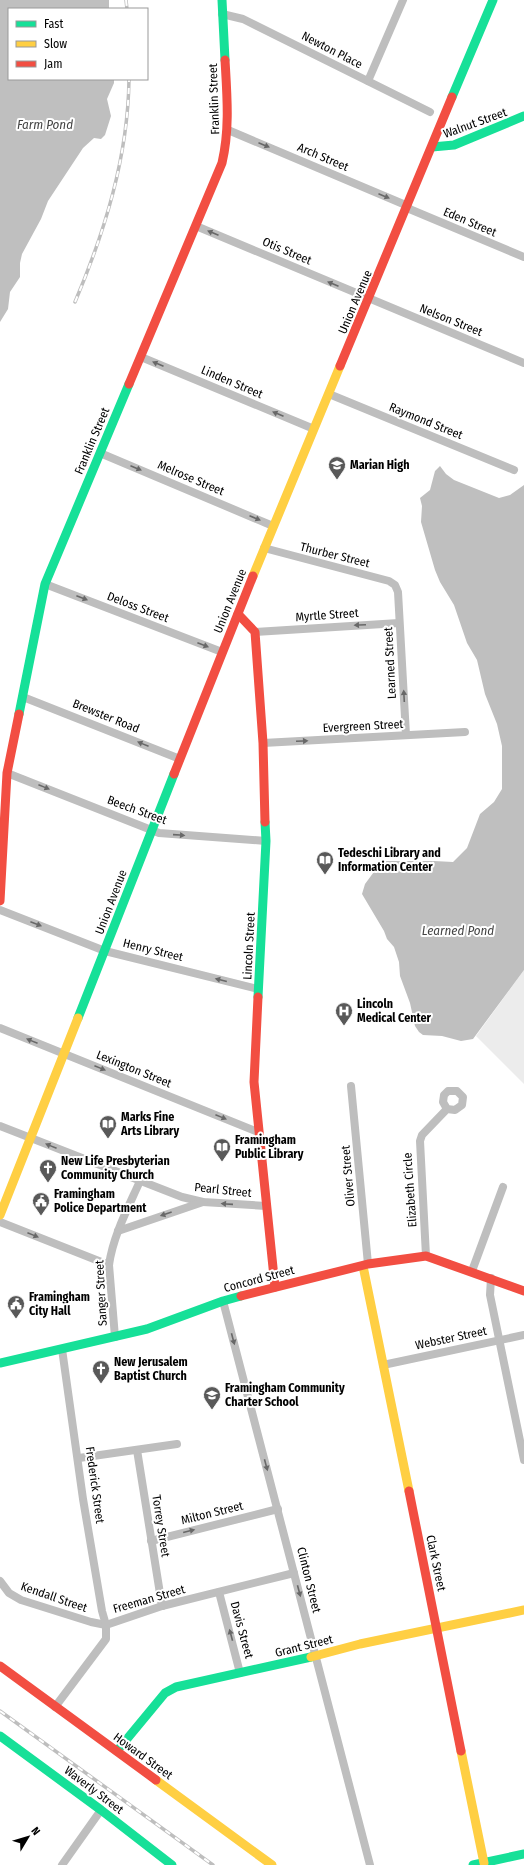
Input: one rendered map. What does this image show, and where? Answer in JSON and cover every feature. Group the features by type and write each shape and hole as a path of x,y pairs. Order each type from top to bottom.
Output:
{"street":[{"name":"Franklin Street","path":"0,901 7,773 45,584 196,226 226,151 228,130 222,0"},
{"path":"368,81 403,0"},
{"name":"Union Avenue","path":"0,1215 264,548 493,0"},
{"name":"Newton Place","path":"222,14 245,20 430,112"},
{"name":"Walnut Street","path":"432,147 454,145 524,116"},
{"name":"Arch Street","path":"228,130 407,207"},
{"name":"Eden Street","path":"407,207 524,257"},
{"name":"Otis Street","path":"196,226 369,299"},
{"name":"Nelson Street","path":"369,299 524,363"},
{"name":"Linden Street","path":"140,357 314,429"},
{"name":"Raymond Street","path":"329,394 514,470"},
{"name":"Melrose Street","path":"100,453 273,526"},
{"name":"Thurber Street","path":"264,548 390,582 398,589"},
{"name":"Deloss Street","path":"45,584 222,652"},
{"name":"Learned Street","path":"398,589 406,735"},
{"path":"238,614 255,632"},
{"name":"Myrtle Street","path":"255,632 399,623"},
{"name":"Lincoln Street","path":"255,632 263,743 266,841 254,1069 258,1132 274,1287"},
{"name":"Brewster Road","path":"23,696 180,759"},
{"name":"Evergreen Street","path":"263,743 465,732"},
{"name":"Beech Street","path":"7,773 152,831 168,834 266,841"},
{"name":"Henry Street","path":"0,910 105,951 258,989"},
{"name":"Lexington Street","path":"0,1028 258,1132"},
{"name":"Oliver Street","path":"351,1086 365,1265"},
{"name":"Elizabeth Circle","path":"426,1256 420,1141 422,1135 447,1108"},
{"name":"Pearl Street","path":"0,1126 182,1197 203,1202 266,1206"},
{"name":"Sanger Street","path":"115,1337 109,1265 110,1254 118,1231 140,1181"},
{"path":"472,1271 503,1187"},
{"path":"118,1231 203,1202"},
{"path":"0,1222 109,1265"},
{"name":"Concord Street","path":"0,1363 147,1329 223,1301 274,1287 397,1258 426,1256 472,1271 524,1291"},
{"name":"Clark Street","path":"365,1265 484,1864"},
{"path":"491,1278 490,1295 524,1460"},
{"name":"Clinton Street","path":"223,1301 370,1865"},
{"name":"Webster Street","path":"384,1365 524,1335"},
{"name":"Frederick Street","path":"62,1349 85,1506 102,1612 106,1625"},
{"path":"79,1458 177,1444"},
{"name":"Torrey Street","path":"137,1450 162,1606"},
{"name":"Milton Street","path":"152,1541 278,1510"},
{"name":"Freeman Street","path":"55,1707 106,1639 106,1625 162,1606 294,1573"},
{"name":"Kendall Street","path":"0,1581 9,1593 21,1600 106,1625"},
{"name":"Davis Street","path":"219,1592 240,1673"},
{"name":"Grant Street","path":"117,1751 170,1690 178,1686 316,1656 356,1645 524,1610"},
{"name":"Howard Street","path":"0,1666 272,1865"},
{"name":"Waverly Street","path":"0,1736 101,1810 172,1865"},
{"path":"62,1865 101,1810"},
{"path":"473,1865 484,1864 524,1854"}],"shaded area":[{"path":"524,970 524,1084 476,1036"}],"water":[{"name":"Farm Pond","path":"0,0 109,0 109,8 8,8 8,80 114,80 114,83 107,99 111,116 105,135 101,139 94,138 83,148 48,201 41,219 22,254 20,263 20,277 10,292 8,309 0,322"},
{"name":"Learned Pond","path":"440,466 446,474 454,480 499,498 510,495 524,485 524,970 473,1039 461,1041 442,1036 423,1035 419,1032 415,1026 410,1003 400,976 399,962 394,947 387,939 384,931 362,894 365,884 382,861 453,862 467,848 480,814 494,802 502,789 502,746 497,724 485,694 477,660 467,643 454,605 440,582 435,570 421,522 422,506 420,498 430,490 435,471"}],"railway":[{"path":"126,0 127,8"},
{"path":"75,302 96,248 113,193 124,137 128,108 129,80"},
{"path":"0,1711 213,1865"}],"traffic: fast":[{"path":"222,0 225,60"},
{"path":"452,97 493,0"},
{"path":"432,147 454,145 524,116"},
{"path":"19,714 45,584 129,384"},
{"path":"78,1018 174,774"},
{"path":"258,997 266,841 265,822"},
{"path":"0,1363 147,1329 223,1301 241,1296"},
{"path":"117,1751 165,1693 176,1687 311,1657"},
{"path":"0,1736 101,1810 172,1865"},
{"path":"473,1865 524,1854"}],"traffic: slow":[{"path":"253,576 340,366"},
{"path":"0,1215 78,1018"},
{"path":"363,1266 409,1491"},
{"path":"311,1657 360,1644 524,1610"},
{"path":"461,1751 484,1863"},
{"path":"156,1780 272,1865"}],"traffic: jam":[{"path":"129,384 222,163 225,150 227,125 225,60"},
{"path":"340,366 452,97"},
{"path":"174,774 253,576"},
{"path":"238,614 255,632 263,743 265,822"},
{"path":"0,901 7,773 19,714"},
{"path":"258,997 254,1082 275,1287"},
{"path":"241,1296 368,1264 426,1256 524,1291"},
{"path":"409,1491 461,1751"},
{"path":"0,1666 156,1780"}],"place":[{"name":"Marian High","path":"337,480"},
{"name":"Tedeschi Library and Information Center","path":"325,875"},
{"name":"Lincoln Medical Center","path":"344,1026"},
{"name":"Marks Fine Arts Library","path":"108,1139"},
{"name":"Framingham Public Library","path":"222,1162"},
{"name":"New Life Presbyterian Community Church","path":"48,1183"},
{"name":"Framingham Police Department","path":"41,1216"},
{"name":"Framingham City Hall","path":"16,1319"},
{"name":"New Jerusalem Baptist Church","path":"101,1384"},
{"name":"Framingham Community Charter School","path":"212,1410"}]}
